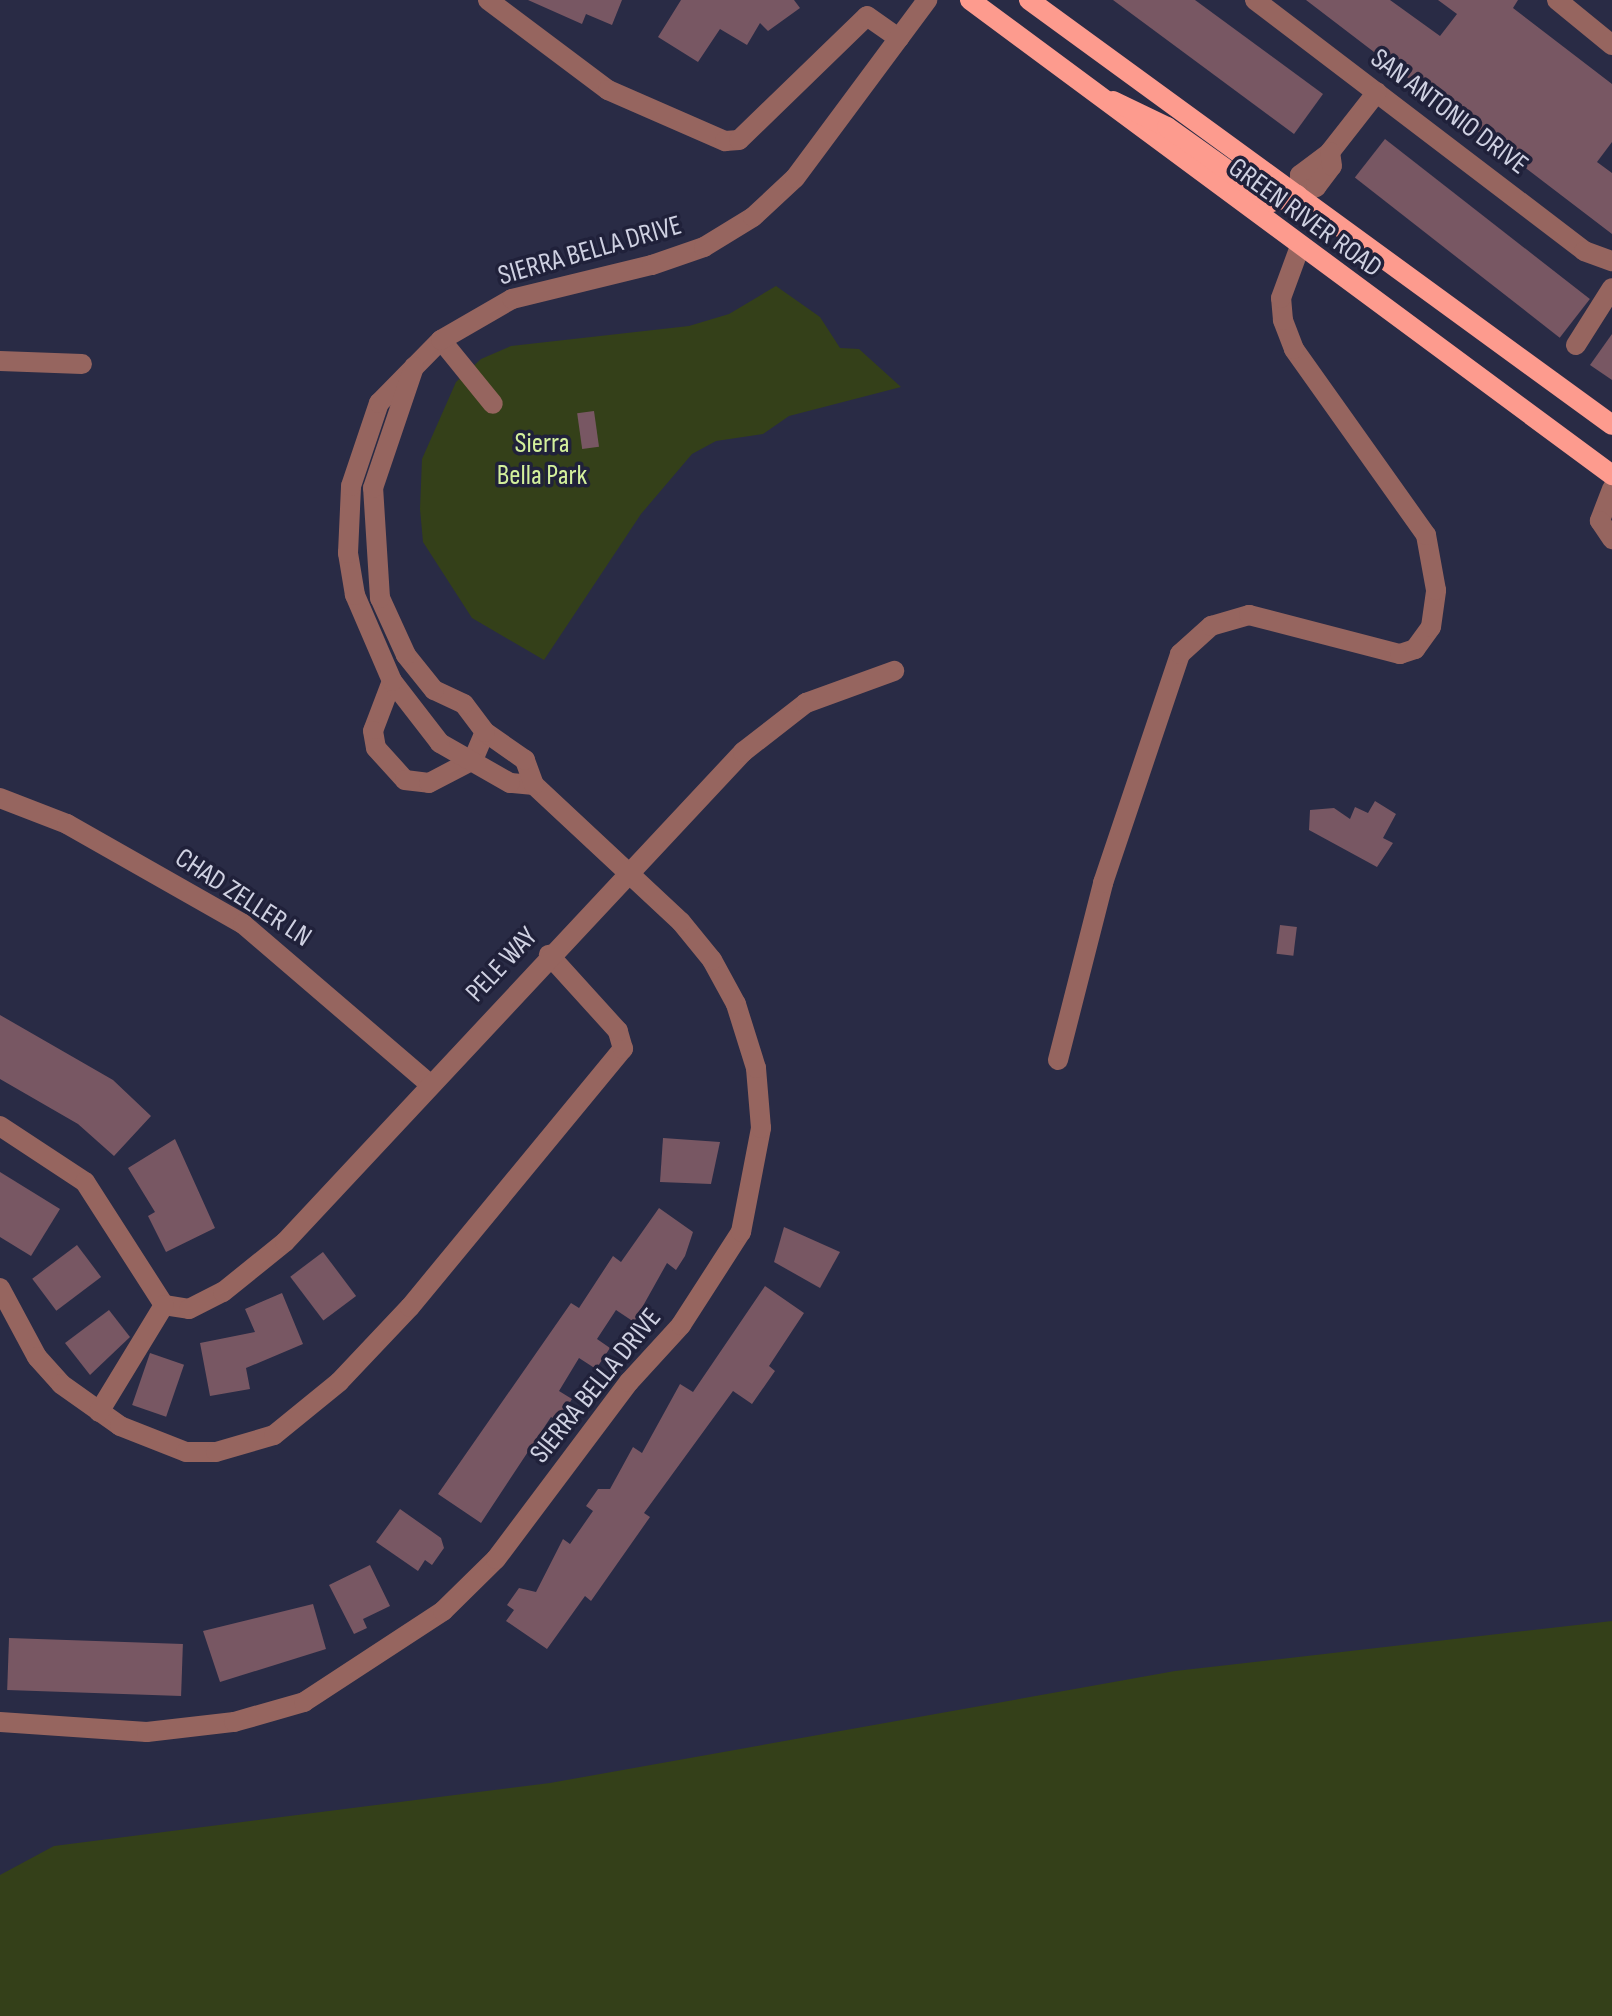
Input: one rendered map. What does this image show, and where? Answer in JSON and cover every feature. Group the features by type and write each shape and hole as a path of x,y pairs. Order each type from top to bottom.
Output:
{"main road":[{"name":"GREEN RIVER ROAD","path":"970,0 1299,249 1612,475"},
{"name":"GREEN RIVER ROAD","path":"1029,0 1299,193 1612,425"},
{"path":"1084,88 1167,127 1272,202 1299,193"}],"street":[{"path":"488,0 608,90 725,141 739,140 867,16 899,38"},
{"name":"SIERRA BELLA DRIVE","path":"534,785 510,783 440,743 392,681 355,595 347,520 373,416 441,340 512,299 704,247 753,217 795,178 927,0"},
{"name":"SAN ANTONIO DRIVE","path":"1255,0 1584,251 1612,261"},
{"path":"1557,0 1612,45"},
{"path":"1299,193 1316,187 1332,166 1330,152 1377,92"},
{"path":"1058,1060 1103,883 1180,654 1211,626 1249,615 1400,654 1415,649 1431,627 1436,590 1426,535 1294,349 1283,320 1281,298 1299,249"},
{"path":"1576,345 1612,288"},
{"path":"441,340 493,404"},
{"path":"0,361 82,364"},
{"name":"SIERRA BELLA DRIVE","path":"0,1722 147,1732 234,1722 304,1702 443,1611 496,1559 719,1275 754,1183 761,1128 756,1068 736,1004 712,960 627,870 534,785 525,760 485,732 464,704 434,690 415,667 380,598 371,551 373,488 414,367"},
{"path":"1612,489 1600,521 1612,539"},
{"name":"PELE WAY","path":"164,1305 189,1309 223,1292 285,1242 627,870 743,752 806,703 894,671"},
{"path":"392,681 373,731 384,759 405,780 429,783 473,760 485,732"},
{"name":"CHAD ZELLER LN","path":"0,798 67,824 243,924 430,1084"},
{"path":"0,1288 37,1357 99,1412 146,1440 216,1452 274,1435 339,1382 529,1170 623,1049 618,1031 549,955"},
{"path":"0,1126 85,1182 164,1305 99,1412"}],"green space":[{"name":"Sierra Bella Park","path":"776,286 820,317 840,348 859,349 901,387 789,416 763,434 716,441 692,454 641,514 544,660 472,618 423,542 420,509 422,459 456,382 481,359 511,346 689,326 729,314"},
{"path":"1612,1621 1612,2016 0,2016 0,1875 54,1846 550,1783 1175,1671"}],"building":[{"path":"528,0 622,0 612,25 586,14 582,24"},
{"path":"681,0 794,0 800,8 768,31 760,23 747,45 720,29 698,62 658,37"},
{"path":"1113,0 1195,0 1323,94 1294,134"},
{"path":"1306,0 1390,0 1440,36 1457,14 1438,0 1518,0 1513,8 1612,84 1612,142 1597,162 1612,173 1612,234"},
{"path":"1385,139 1590,299 1560,338 1355,178"},
{"path":"1612,334 1612,380 1590,365"},
{"path":"594,411 599,447 582,449 577,413"},
{"path":"1375,801 1396,814 1383,838 1393,843 1377,867 1309,830 1310,810 1334,808 1350,819 1355,807 1368,813"},
{"path":"1280,925 1297,927 1293,956 1276,954"},
{"path":"0,1015 113,1080 151,1116 114,1156 78,1124 0,1079"},
{"path":"663,1138 720,1142 711,1184 660,1182"},
{"path":"175,1139 215,1228 166,1252 148,1216 155,1212 128,1168"},
{"path":"0,1172 60,1209 31,1256 0,1237"},
{"path":"659,1208 693,1232 685,1256 676,1270 667,1263 634,1322 616,1310 597,1339 610,1348 596,1369 579,1358 559,1391 572,1399 558,1421 551,1417 481,1523 438,1494 571,1303 579,1308 613,1256 621,1262"},
{"path":"784,1227 840,1252 820,1288 774,1262"},
{"path":"77,1245 101,1277 56,1311 32,1279"},
{"path":"323,1252 356,1296 323,1321 290,1277"},
{"path":"765,1286 804,1313 769,1366 775,1371 752,1404 733,1391 644,1513 650,1517 591,1601 585,1596 547,1649 506,1621 514,1610 507,1605 519,1588 536,1592 563,1539 570,1544 593,1511 586,1506 598,1489 610,1489 633,1447 642,1453 680,1384 693,1392"},
{"path":"282,1293 303,1344 246,1368 250,1389 210,1396 200,1343 255,1332 245,1309"},
{"path":"109,1310 130,1337 90,1375 65,1343"},
{"path":"150,1353 184,1365 166,1417 132,1405"},
{"path":"400,1509 441,1538 444,1548 432,1565 425,1560 418,1571 376,1542"},
{"path":"370,1565 390,1606 363,1619 367,1628 354,1634 329,1585"},
{"path":"313,1604 326,1649 220,1682 203,1631"},
{"path":"9,1638 183,1644 181,1696 7,1690"}]}
